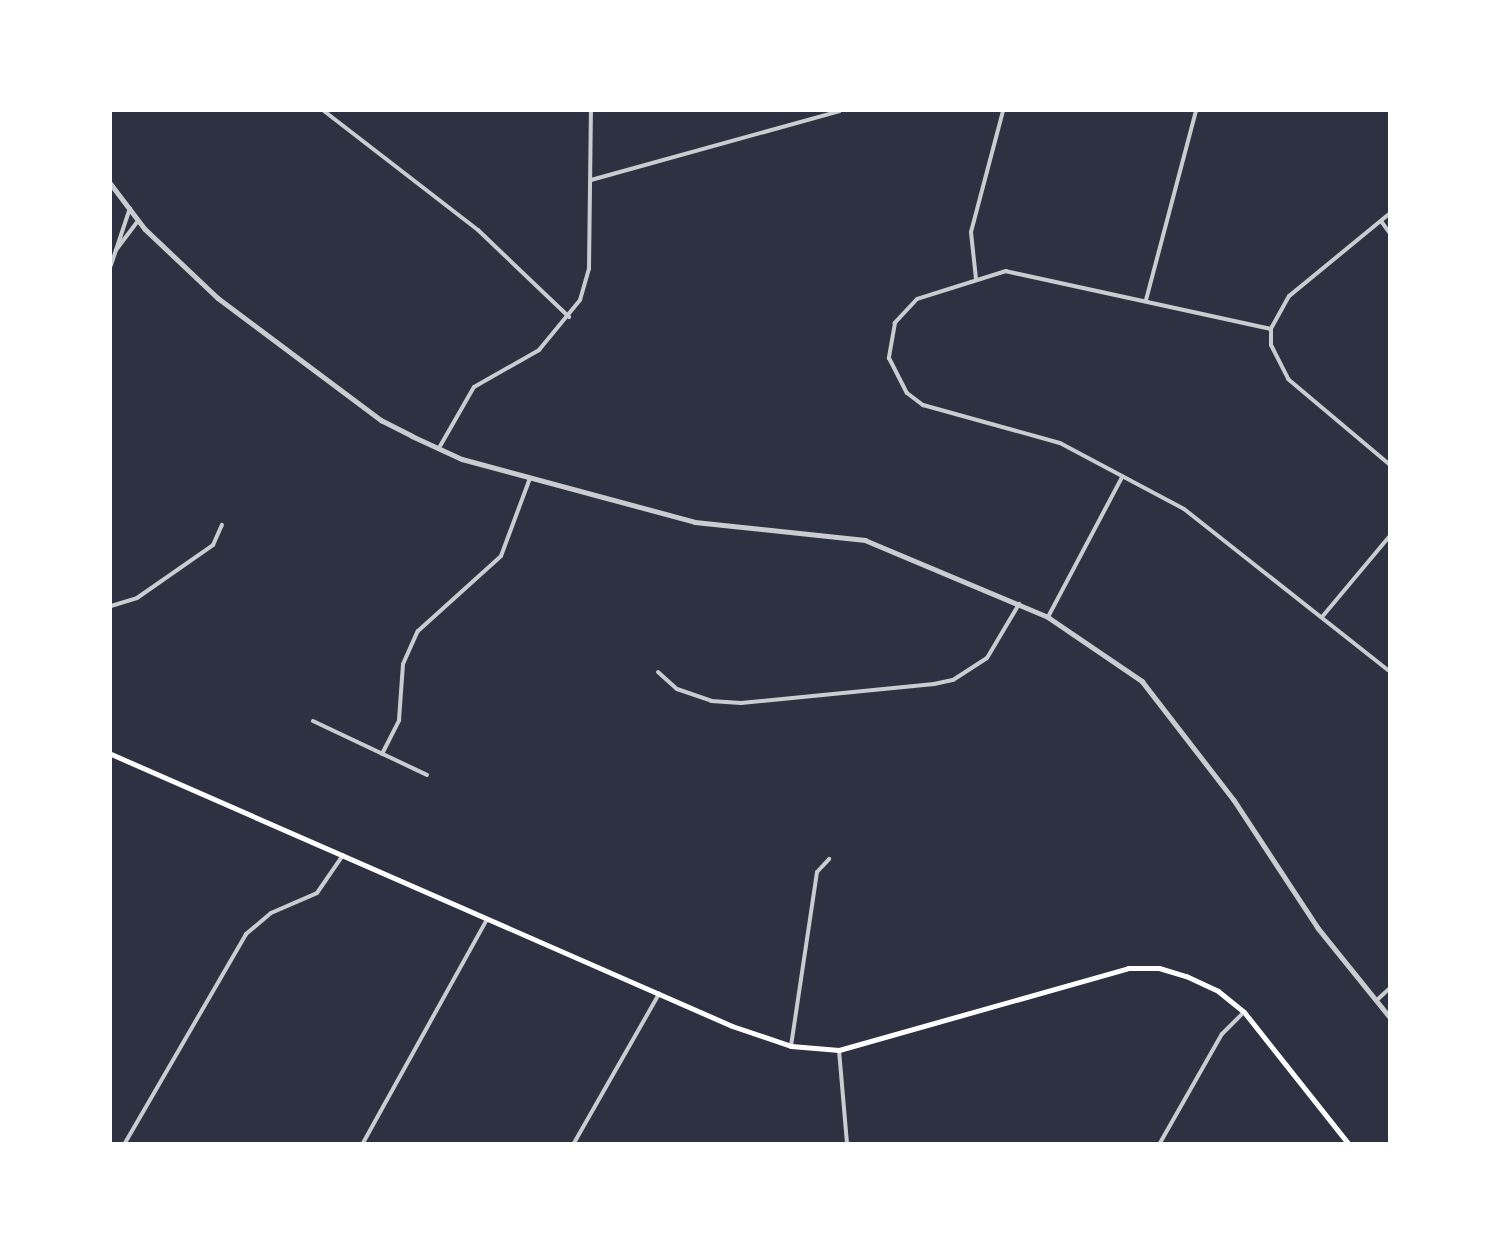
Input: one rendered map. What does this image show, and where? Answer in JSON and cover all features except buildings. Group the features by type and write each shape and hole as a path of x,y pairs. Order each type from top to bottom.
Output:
{"main road":[{"path":"111,754 659,994 791,1046 839,1050 1128,968 1159,968 1186,976 1218,991 1244,1012 1348,1143"}],"street":[{"path":"324,111 478,230 569,317"},
{"path":"439,448 450,421 474,387 539,350 569,317 586,285 591,180 591,111"},
{"path":"591,180 840,111"},
{"path":"976,279 971,232 1003,111"},
{"path":"1146,300 1196,111"},
{"path":"111,184 138,221 246,321 381,420 439,448 530,478 695,522 865,540 1048,617 1142,681 1234,800 1318,928 1389,1016"},
{"path":"111,266 129,208"},
{"path":"1389,214 1303,281 1271,329 1276,361 1288,379 1389,464"},
{"path":"114,253 138,221"},
{"path":"1381,221 1389,232"},
{"path":"1271,329 1024,271 976,279 917,299 895,323 889,358 907,393 951,414 1060,443 1209,526 1389,671"},
{"path":"1048,617 1123,477"},
{"path":"382,754 399,720 403,664 418,631 501,556 530,478"},
{"path":"111,606 137,598 213,545 222,525"},
{"path":"1322,617 1389,537"},
{"path":"658,672 677,689 711,701 741,703 934,684 953,680 987,658 1019,603"},
{"path":"313,722 427,775"},
{"path":"125,1143 246,934 270,913 317,893 343,855"},
{"path":"791,1046 817,872 829,859"},
{"path":"363,1143 487,919"},
{"path":"1377,1000 1389,989"},
{"path":"574,1143 659,994"},
{"path":"1160,1143 1222,1034 1244,1012"},
{"path":"839,1050 847,1143"}]}
